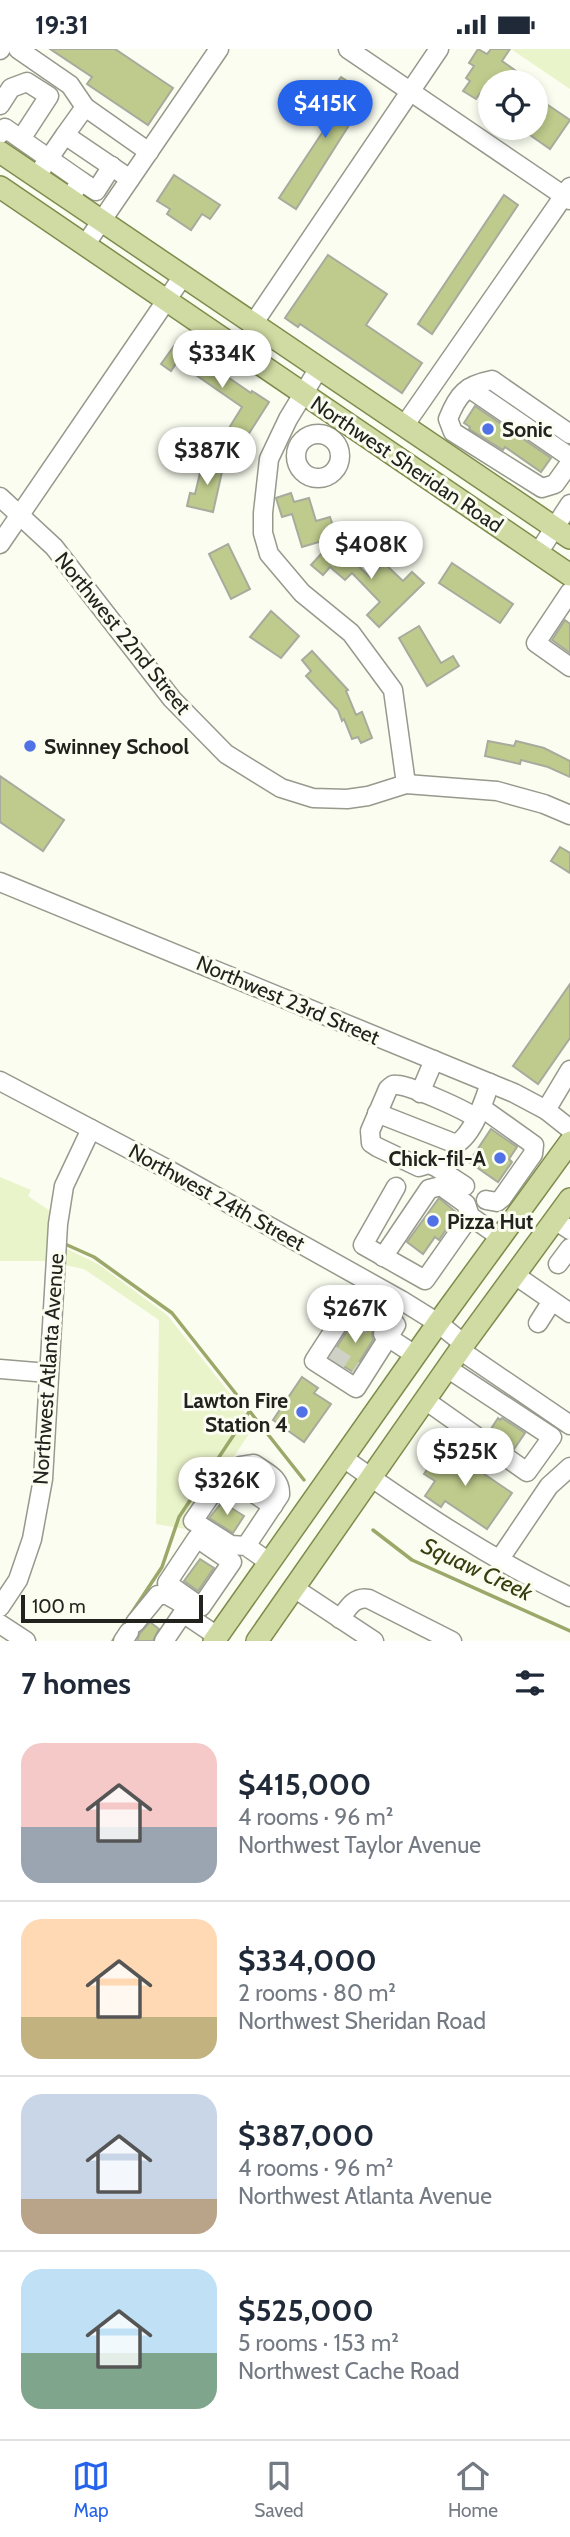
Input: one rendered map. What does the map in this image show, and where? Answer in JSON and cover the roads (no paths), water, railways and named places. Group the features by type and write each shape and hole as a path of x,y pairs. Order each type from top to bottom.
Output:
{"main road":[{"name":"Northwest Sheridan Road","path":"0,152 36,177 75,190 102,221 562,533"},
{"name":"Northwest Sheridan Road","path":"0,187 570,575"},
{"path":"215,1638 387,1393 570,1142"},
{"path":"257,1641 462,1347 515,1275 562,1225 570,1199"}],"street":[{"path":"18,49 70,85 85,107 149,152"},
{"path":"85,245 219,49"},
{"path":"348,49 568,194 404,426"},
{"path":"253,324 439,49"},
{"path":"0,106 5,85 27,82 49,96 21,139"},
{"path":"36,177 85,107"},
{"path":"2,129 49,158 75,190 96,191 112,166"},
{"path":"65,135 130,179"},
{"path":"0,544 183,276"},
{"path":"319,368 269,459 263,533 270,554 303,593 351,633 393,690 406,784"},
{"path":"570,434 492,380 463,393 448,419 453,432 542,488 555,484 570,463"},
{"path":"434,382 463,393 570,457"},
{"path":"269,459 298,466"},
{"name":"Northwest 22nd Street","path":"0,497 54,547 172,699 226,754 281,788 313,798 347,799 369,796 406,784 497,791 544,804 570,815"},
{"path":"538,553 562,533 570,505"},
{"path":"570,592 565,611 536,643 570,667"},
{"name":"Northwest 23rd Street","path":"0,882 490,1083 546,1110 570,1129"},
{"path":"420,1093 434,1060"},
{"path":"546,1110 570,1070"},
{"name":"Northwest 24th Street","path":"0,1081 401,1300 438,1323 462,1347 570,1425"},
{"path":"377,1113 456,1145 461,1142 479,1113 490,1083"},
{"path":"465,1186 436,1167 429,1164 419,1167 372,1143 370,1131 388,1089 393,1085 479,1113 534,1145 533,1154 502,1198 497,1202 486,1200"},
{"name":"Northwest Atlanta Avenue","path":"0,1607 18,1580 32,1539 43,1479 58,1224 64,1186 91,1129"},
{"path":"401,1300 388,1330 360,1374 356,1388 314,1360 327,1351 373,1284 385,1258 429,1189 440,1186 466,1204 470,1216 500,1237"},
{"path":"396,1187 363,1245 425,1280 470,1216"},
{"path":"558,1264 570,1248"},
{"path":"515,1275 570,1313"},
{"path":"538,1323 552,1301"},
{"path":"354,1308 388,1330 415,1355"},
{"path":"447,1368 505,1409 552,1437 527,1472"},
{"path":"0,1369 48,1373"},
{"path":"360,1374 387,1393"},
{"path":"425,1400 549,1486"},
{"path":"483,1440 494,1442 516,1456 523,1457 533,1449 536,1437 529,1427"},
{"path":"342,1457 446,1529 570,1597"},
{"path":"246,1546 280,1495 280,1486 276,1479 254,1464 241,1467 230,1484 211,1495 193,1521 231,1545 246,1546 269,1562"},
{"path":"499,1560 549,1486 570,1468"},
{"path":"240,1484 273,1506"},
{"path":"222,1575 248,1592"},
{"path":"294,1588 374,1641"},
{"path":"129,1632 154,1598 162,1594 179,1601 184,1607 183,1613 164,1641"},
{"path":"340,1619 354,1602 362,1598 369,1599 448,1640"},
{"path":"183,1613 215,1638"},
{"path":"0,1624 26,1641"}],"waterway":[{"name":"Squaw Creek","path":"65,1244 94,1257 172,1313 304,1480"},
{"path":"113,1641 162,1567 179,1517 249,1412"},
{"name":"Squaw Creek","path":"373,1530 412,1560 570,1631"}],"tunnel":[{"path":"356,1316 383,1334"},
{"path":"331,1354 358,1372"}],"place":[{"name":"Sonic","path":"488,429"},
{"name":"Swinney School","path":"30,746"},
{"name":"Chick-fil-A","path":"500,1158"},
{"name":"Pizza Hut","path":"433,1221"},
{"name":"Lawton Fire Station 4","path":"302,1412"}]}
